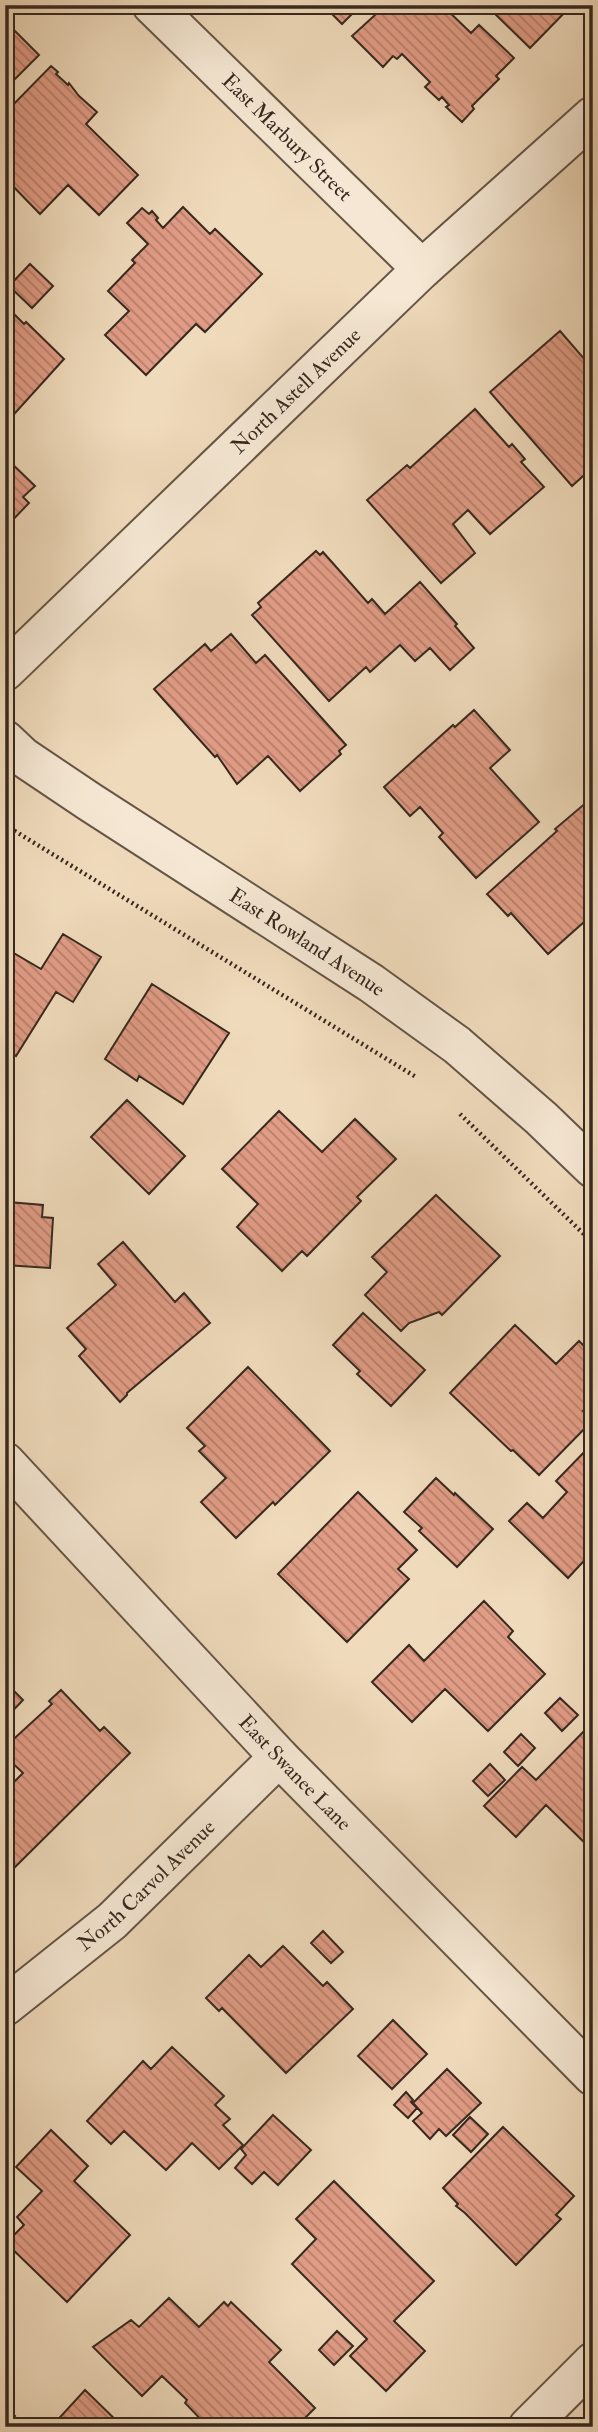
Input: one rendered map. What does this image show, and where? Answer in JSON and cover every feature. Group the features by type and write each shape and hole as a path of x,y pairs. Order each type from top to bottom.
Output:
{"street":[{"name":"East Marbury Street","path":"152,5 422,269"},
{"name":"North Astell Avenue","path":"5,671 422,269 593,116"},
{"name":"East Rowland Avenue","path":"5,740 23,757 90,802 382,990 457,1045 541,1118 593,1168"},
{"name":"East Swanee Lane","path":"5,1462 279,1757 593,2076"},
{"name":"North Carvol Avenue","path":"5,2006 111,1921 279,1757"},
{"path":"528,2427 593,2362"}],"path":[{"path":"5,825 421,1080"},
{"path":"451,1105 593,1243"}],"building":[{"path":"323,5 361,5 342,24"},
{"path":"386,5 442,5 471,33 479,25 514,58 496,76 499,79 472,106 474,109 462,122 446,107 449,105 442,97 439,100 425,87 430,82 402,54 397,59 393,56 383,67 352,36"},
{"path":"500,5 572,5 530,48 493,12"},
{"path":"5,21 39,55 5,89"},
{"path":"51,66 58,72 56,74 68,85 69,83 97,112 86,124 138,175 99,215 68,185 40,214 5,178 5,113"},
{"path":"183,207 210,234 215,229 262,274 205,332 196,324 146,375 105,335 129,311 108,291 135,263 132,260 148,244 127,223 142,208 149,214 152,211 163,228"},
{"path":"30,264 53,286 32,308 9,286"},
{"path":"14,314 64,359 6,423 11,428 5,433 5,323"},
{"path":"560,331 593,369 593,467 572,486 490,392"},
{"path":"475,409 509,447 512,444 525,459 521,462 544,487 490,534 468,510 453,524 475,553 441,583 367,500 407,465 410,468"},
{"path":"5,457 35,486 23,497 29,503 5,528"},
{"path":"316,551 320,555 323,552 368,603 372,599 385,614 420,582 474,648 450,670 430,648 415,661 400,645 370,672 366,667 329,701 252,615 261,607 258,603"},
{"path":"231,634 256,663 265,655 346,745 339,751 341,754 300,791 268,756 237,784 217,755 215,757 154,689 205,644 211,651"},
{"path":"474,710 510,750 490,768 539,822 476,878 439,837 443,833 420,807 410,816 384,787 453,725 455,727"},
{"path":"588,801 593,806 593,914 548,954 511,913 508,916 487,894"},
{"path":"63,934 101,957 73,1002 56,992 16,1056 5,1049 5,948 41,969"},
{"path":"152,984 229,1033 183,1104 139,1076 137,1081 105,1059"},
{"path":"127,1100 185,1156 149,1194 91,1137"},
{"path":"279,1111 322,1152 355,1119 396,1159 357,1197 361,1201 307,1256 302,1251 282,1271 237,1227 258,1204 222,1169"},
{"path":"436,1195 500,1256 442,1315 439,1312 409,1323 401,1331 365,1295 387,1272 372,1257"},
{"path":"8,1202 43,1205 42,1217 53,1218 50,1268 5,1265"},
{"path":"123,1242 175,1302 184,1293 210,1323 127,1393 120,1402 79,1356 86,1349 67,1328 116,1285 98,1264"},
{"path":"363,1313 425,1370 391,1406 357,1374 360,1371 333,1345"},
{"path":"515,1325 556,1364 579,1341 593,1355 593,1400 583,1411 593,1420 539,1475 450,1393"},
{"path":"248,1367 330,1451 275,1505 273,1502 236,1538 201,1502 226,1478 199,1451 205,1446 187,1428"},
{"path":"593,1443 593,1551 568,1578 509,1521 527,1503 543,1518 567,1492 556,1481"},
{"path":"436,1478 493,1529 457,1567 419,1531 422,1528 404,1512"},
{"path":"358,1492 417,1550 398,1569 409,1579 347,1642 278,1574"},
{"path":"484,1601 513,1631 508,1637 545,1674 488,1731 445,1689 412,1722 372,1682 409,1645 424,1661"},
{"path":"5,1684 23,1700 5,1719"},
{"path":"61,1690 100,1731 104,1727 130,1753 5,1877 5,1791 23,1773 5,1756 5,1747 52,1704 49,1701"},
{"path":"560,1698 578,1715 562,1731 545,1713"},
{"path":"589,1726 593,1731 593,1845 590,1848 546,1805 516,1837 484,1806 522,1767 536,1780"},
{"path":"521,1734 535,1748 518,1766 504,1752"},
{"path":"490,1764 505,1780 488,1796 473,1781"},
{"path":"323,1931 343,1952 331,1963 311,1943"},
{"path":"283,1946 323,1986 327,1982 353,2009 286,2073 222,2008 219,2011 206,1998 249,1955 261,1967"},
{"path":"393,2020 427,2054 392,2089 358,2056"},
{"path":"172,2047 224,2096 215,2105 230,2119 223,2125 243,2145 219,2169 192,2143 166,2170 124,2131 111,2144 87,2121 143,2061 151,2069"},
{"path":"447,2069 481,2103 446,2136 439,2129 430,2139 413,2121 422,2113 413,2103"},
{"path":"406,2092 417,2108 408,2118 394,2105"},
{"path":"273,2115 311,2150 278,2185 264,2172 252,2184 235,2168 246,2155 241,2149"},
{"path":"470,2117 488,2134 471,2152 453,2135"},
{"path":"503,2127 574,2196 556,2215 561,2219 516,2265 456,2206 458,2204 443,2188"},
{"path":"51,2130 88,2166 74,2181 130,2235 67,2302 6,2243 24,2225 17,2217 42,2191 16,2167"},
{"path":"334,2181 434,2281 394,2321 425,2351 386,2391 350,2356 367,2339 292,2264 316,2239 296,2219"},
{"path":"5,2298 13,2305 5,2313"},
{"path":"169,2298 199,2327 224,2302 228,2306 231,2302 281,2350 269,2362 315,2408 296,2427 208,2427 185,2403 187,2400 162,2376 142,2396 93,2347 131,2320 139,2327"},
{"path":"337,2331 353,2346 334,2365 319,2350"},
{"path":"85,2390 123,2427 51,2427"},
{"path":"5,2398 11,2403 6,2407 15,2416 5,2426"}]}
